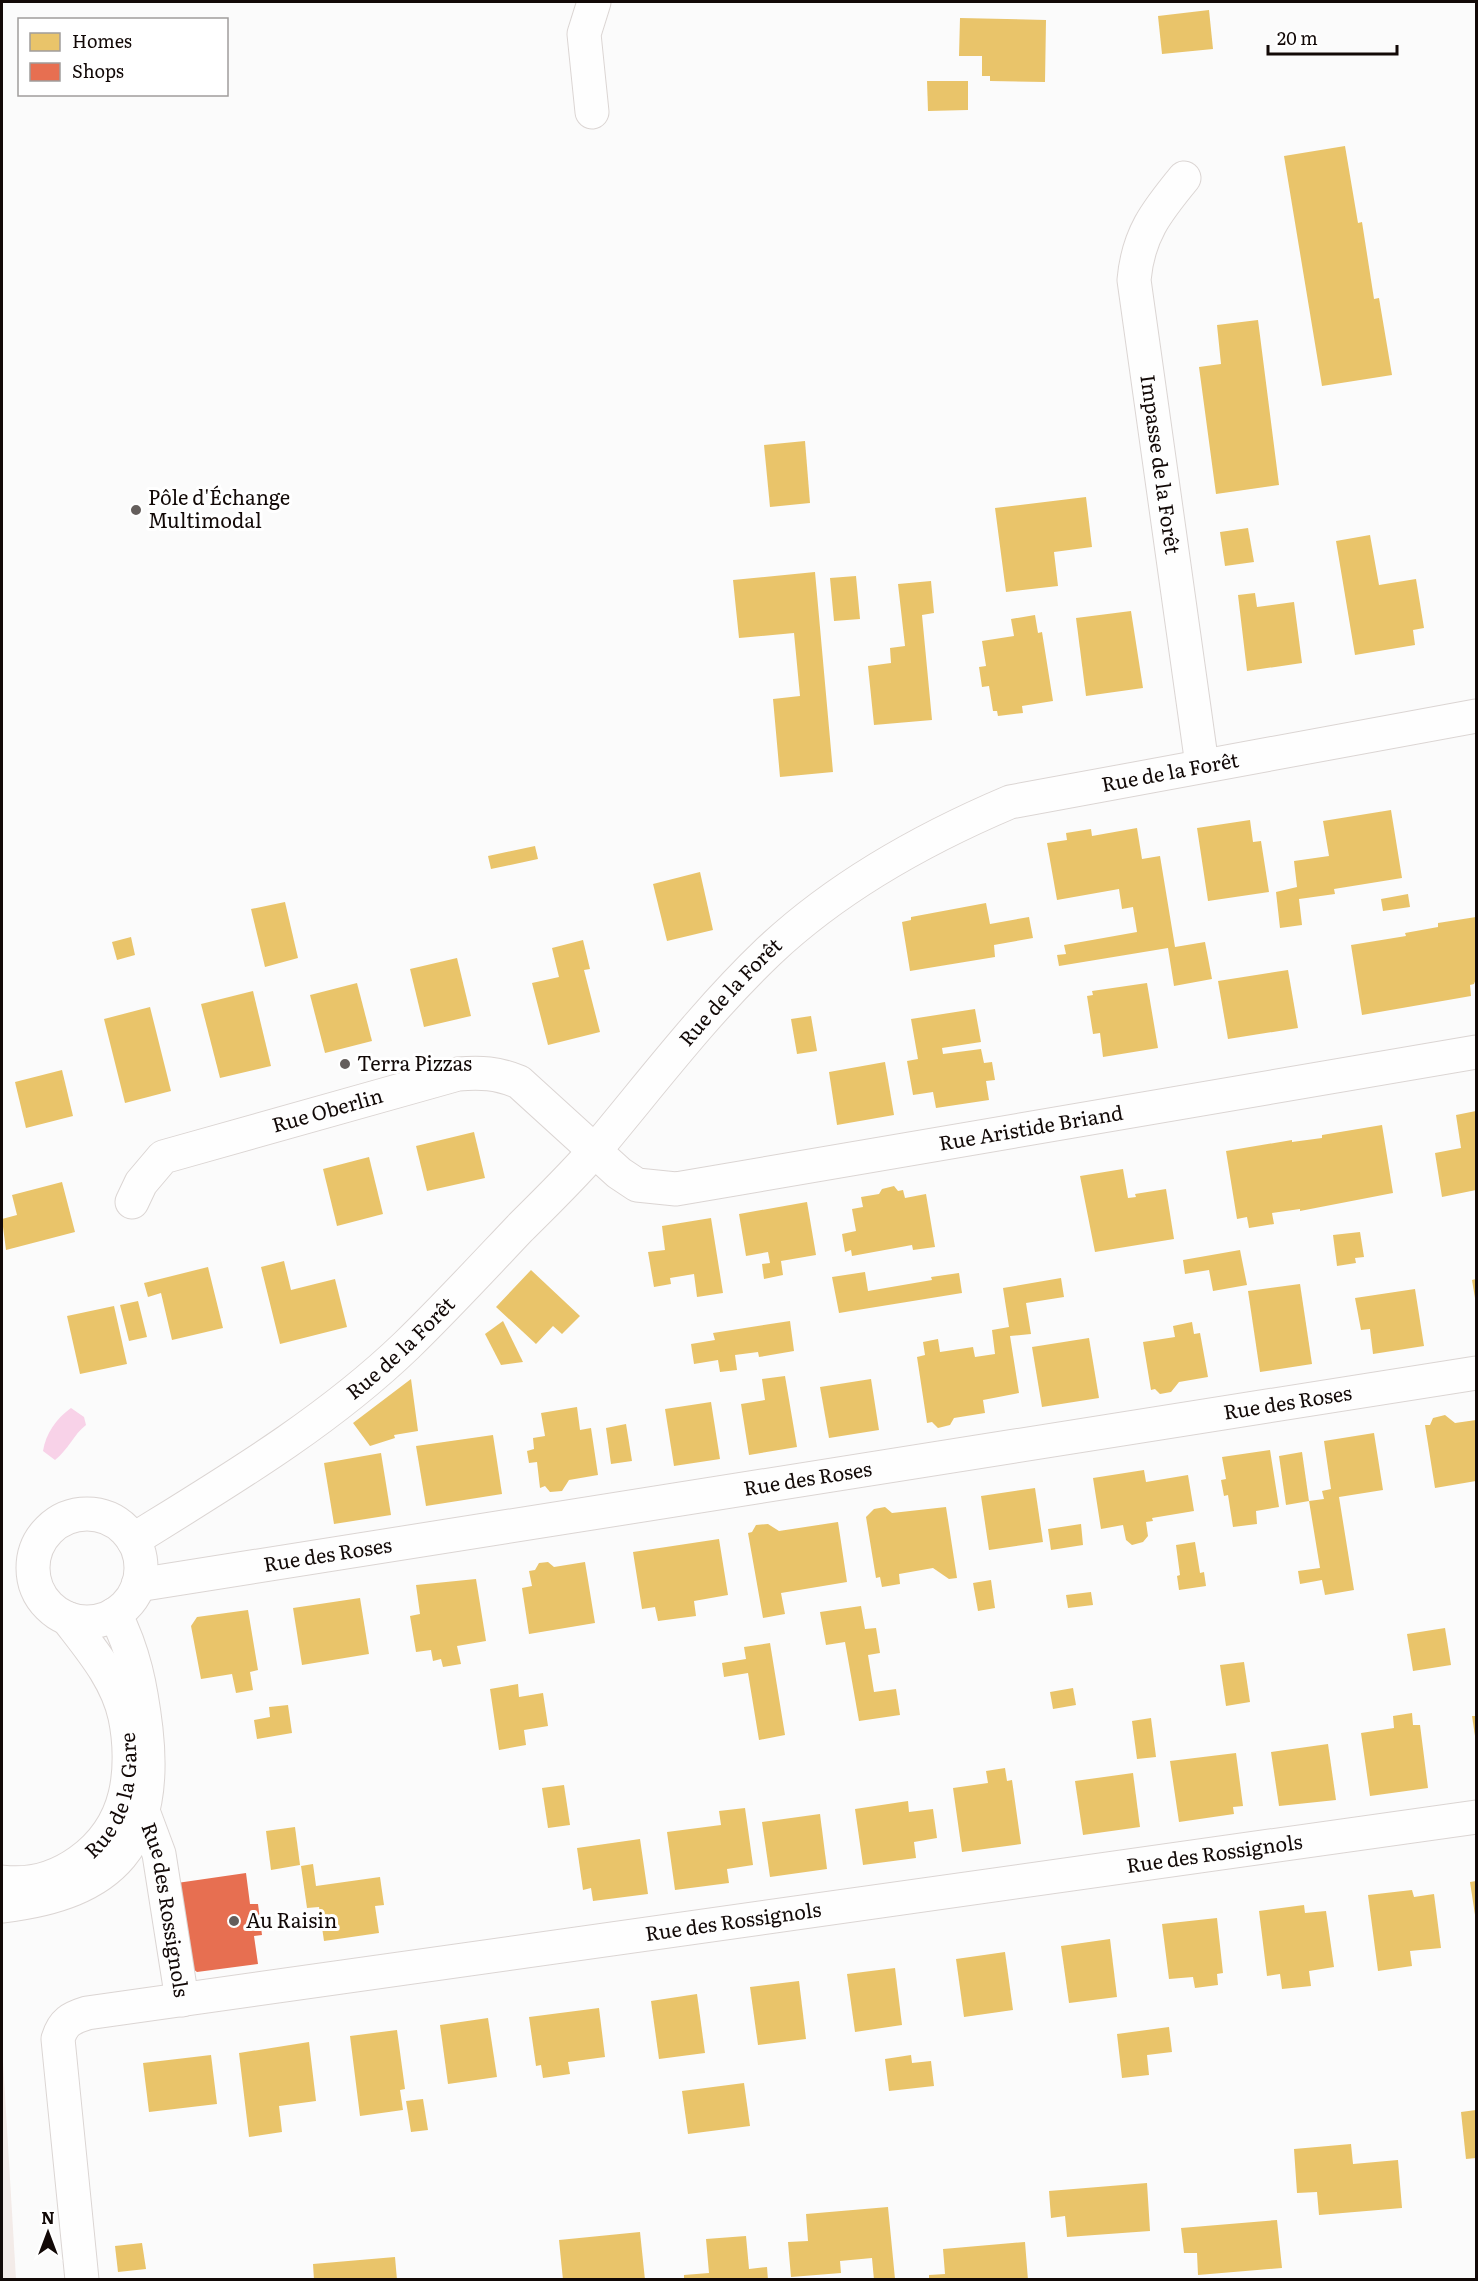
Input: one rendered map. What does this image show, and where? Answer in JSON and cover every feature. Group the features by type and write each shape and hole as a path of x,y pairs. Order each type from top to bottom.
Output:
{"street":[{"path":"592,112 584,34 594,2"},
{"name":"Impasse de la Forêt","path":"1184,178 1145,230 1136,256 1134,280 1202,765"},
{"name":"Rue de la Forêt","path":"133,1540 290,1441 368,1380 407,1345 595,1151 675,1051 770,950 810,916 910,851 969,819 1010,802 1476,716"},
{"name":"Rue Aristide Briand","path":"595,1151 637,1185 657,1189 676,1189 1476,1052"},
{"name":"Rue Oberlin","path":"132,1202 141,1183 163,1157 458,1074 482,1072 500,1074 519,1082 595,1151"},
{"name":"Rue des Roses","path":"138,1585 1476,1373"},
{"path":"88,1514 106,1518 122,1527 133,1540 141,1570 138,1585 133,1596 115,1614 91,1621 67,1618 54,1611 36,1588 33,1574 34,1555 42,1539 54,1525 70,1517 88,1514"},
{"name":"Rue de la Gare","path":"2,1906 51,1898 78,1889 100,1875 117,1860 131,1842 143,1811 149,1789 150,1763 144,1713 131,1646 115,1614"},
{"name":"Rue de la Gare","path":"2,1882 31,1882 55,1875 79,1864 99,1845 115,1820 125,1795 129,1768 125,1715 116,1691 96,1656 67,1618"},
{"name":"Rue des Rossignols","path":"143,1811 159,1854 182,2000 1476,1818"},
{"path":"82,2280 60,2069 58,2039 62,2027 71,2018 87,2013 182,2000"}],"shaded area":[{"path":"71,1408 84,1417 86,1425 55,1460 43,1451 44,1444 52,1427"},
{"path":"2,2045 16,2279 2,2279"}],"building: Homes":[{"path":"1209,10 1213,49 1162,54 1158,16"},
{"path":"960,18 1046,20 1045,82 990,81 990,76 982,76 982,56 959,56"},
{"path":"927,81 968,81 968,110 928,111"},
{"path":"1345,146 1358,223 1362,222 1374,299 1379,298 1392,375 1322,386 1284,156"},
{"path":"1258,320 1279,485 1216,494 1199,367 1221,364 1217,325"},
{"path":"805,441 810,503 770,507 764,445"},
{"path":"1086,497 1092,547 1054,552 1058,586 1006,592 995,508"},
{"path":"1248,528 1254,562 1225,566 1220,532"},
{"path":"1370,535 1379,585 1416,579 1424,628 1413,630 1415,645 1355,655 1336,541"},
{"path":"815,572 833,772 780,777 773,699 800,696 794,633 739,638 733,580"},
{"path":"856,576 860,619 834,621 830,578"},
{"path":"931,581 934,613 922,615 932,720 874,725 868,666 891,663 890,648 905,646 898,584"},
{"path":"1255,593 1257,607 1294,602 1302,663 1247,671 1238,595"},
{"path":"1131,611 1143,688 1086,696 1076,618"},
{"path":"1035,615 1038,633 1042,632 1053,701 1022,706 1023,713 998,716 997,711 993,711 989,686 982,687 979,667 986,666 982,641 1014,636 1011,619"},
{"path":"1391,810 1402,878 1334,889 1335,894 1299,899 1302,925 1280,928 1276,892 1297,887 1294,861 1329,856 1323,821"},
{"path":"1250,820 1253,842 1261,841 1269,892 1208,901 1197,828"},
{"path":"1137,828 1142,859 1160,856 1175,947 1205,942 1212,979 1174,986 1168,948 1059,966 1057,955 1066,954 1064,945 1137,932 1133,907 1122,909 1119,889 1057,900 1047,843 1067,840 1066,833 1091,829 1092,836"},
{"path":"535,846 538,859 491,869 488,856"},
{"path":"700,872 713,930 667,941 653,884"},
{"path":"1408,894 1410,907 1383,911 1381,899"},
{"path":"285,902 298,958 265,967 251,909"},
{"path":"986,903 990,924 1029,917 1033,938 994,945 995,957 910,971 902,922 911,920 911,917"},
{"path":"1476,917 1476,979 1474,984 1470,985 1471,996 1362,1015 1351,945 1406,936 1405,933 1438,927 1438,923"},
{"path":"131,937 135,955 117,960 112,942"},
{"path":"583,940 590,969 584,970 600,1032 548,1045 532,983 559,977 552,948"},
{"path":"457,958 471,1016 424,1027 410,969"},
{"path":"1288,970 1298,1028 1228,1039 1218,981"},
{"path":"357,983 372,1041 325,1053 310,995"},
{"path":"1147,983 1158,1048 1103,1057 1100,1033 1093,1034 1087,996 1093,995 1092,991"},
{"path":"253,991 271,1066 220,1078 201,1004"},
{"path":"150,1007 171,1091 125,1103 104,1019"},
{"path":"975,1009 981,1042 942,1048 943,1054 981,1049 984,1063 992,1062 995,1080 986,1081 989,1100 936,1108 933,1092 913,1095 907,1061 918,1059 911,1019"},
{"path":"811,1016 817,1051 797,1054 791,1019"},
{"path":"885,1062 894,1115 837,1125 829,1072"},
{"path":"62,1070 73,1116 26,1128 15,1082"},
{"path":"1476,1111 1476,1190 1442,1197 1435,1153 1461,1148 1456,1115"},
{"path":"1382,1125 1393,1193 1300,1211 1300,1209 1272,1213 1274,1224 1249,1228 1247,1217 1237,1219 1226,1151 1292,1140 1292,1142 1322,1138 1322,1135"},
{"path":"474,1132 485,1178 427,1191 416,1146"},
{"path":"369,1157 383,1214 337,1226 323,1169"},
{"path":"1123,1169 1128,1198 1136,1197 1135,1194 1166,1189 1174,1239 1095,1252 1080,1176"},
{"path":"62,1182 75,1232 6,1250 2,1219 17,1215 12,1195"},
{"path":"894,1186 898,1191 903,1190 905,1198 926,1194 935,1247 913,1250 912,1245 852,1256 851,1250 845,1252 842,1234 856,1231 852,1209 863,1207 861,1197 879,1194 882,1189"},
{"path":"807,1202 816,1255 781,1261 783,1275 764,1279 762,1264 770,1263 768,1252 746,1256 739,1214"},
{"path":"711,1218 723,1293 697,1297 694,1274 670,1278 671,1284 654,1287 648,1252 665,1250 662,1226"},
{"path":"1360,1232 1364,1257 1355,1258 1356,1263 1337,1266 1333,1235"},
{"path":"1240,1250 1247,1285 1213,1291 1209,1270 1185,1274 1183,1260"},
{"path":"284,1261 291,1290 335,1279 347,1327 280,1344 261,1267"},
{"path":"208,1267 223,1328 172,1340 161,1293 148,1297 144,1283"},
{"path":"531,1270 580,1316 562,1334 553,1326 536,1344 496,1307"},
{"path":"865,1272 868,1291 959,1273 962,1293 839,1313 832,1277"},
{"path":"1061,1278 1064,1297 1026,1303 1031,1334 1010,1336 1019,1393 983,1400 985,1413 954,1418 950,1425 938,1428 932,1422 927,1423 917,1357 925,1355 923,1342 938,1339 940,1352 973,1347 975,1357 995,1354 992,1330 1009,1327 1003,1288"},
{"path":"1476,1279 1476,1298 1475,1298 1472,1280"},
{"path":"1300,1284 1312,1364 1260,1372 1248,1291"},
{"path":"1415,1289 1424,1346 1373,1354 1370,1329 1361,1330 1355,1298"},
{"path":"138,1301 147,1337 129,1341 120,1305"},
{"path":"114,1306 127,1364 80,1374 67,1316"},
{"path":"503,1321 523,1362 501,1365 485,1334"},
{"path":"790,1321 794,1351 759,1357 758,1352 735,1355 737,1370 720,1372 718,1360 694,1364 691,1344 715,1340 713,1333"},
{"path":"1192,1322 1194,1334 1200,1333 1208,1377 1179,1382 1171,1392 1160,1394 1155,1389 1151,1390 1143,1342 1175,1337 1173,1326"},
{"path":"1089,1338 1099,1398 1042,1407 1032,1347"},
{"path":"785,1376 797,1447 749,1455 741,1404 765,1400 762,1379"},
{"path":"411,1379 418,1431 394,1435 395,1438 370,1446 353,1423"},
{"path":"871,1379 879,1430 829,1438 820,1387"},
{"path":"711,1402 720,1459 674,1466 665,1409"},
{"path":"577,1407 580,1430 591,1428 598,1475 569,1480 562,1491 550,1492 545,1486 540,1488 537,1462 529,1463 527,1451 534,1449 533,1438 545,1436 541,1413"},
{"path":"1445,1415 1455,1423 1476,1420 1476,1481 1435,1488 1425,1425 1430,1425 1433,1418"},
{"path":"626,1424 632,1461 611,1464 606,1428"},
{"path":"1374,1433 1383,1490 1339,1497 1354,1590 1325,1595 1322,1580 1300,1584 1298,1571 1320,1568 1309,1501 1324,1499 1322,1491 1331,1489 1324,1441"},
{"path":"493,1435 502,1494 426,1506 416,1446"},
{"path":"1270,1450 1279,1507 1256,1511 1257,1524 1233,1527 1228,1495 1224,1496 1221,1480 1226,1479 1222,1457"},
{"path":"1302,1452 1309,1501 1286,1505 1279,1456"},
{"path":"381,1453 391,1515 334,1524 324,1463"},
{"path":"1144,1470 1146,1482 1188,1475 1194,1511 1152,1518 1153,1521 1146,1522 1148,1536 1143,1542 1132,1545 1126,1540 1123,1525 1101,1529 1093,1478"},
{"path":"1035,1488 1043,1542 989,1550 981,1496"},
{"path":"885,1507 892,1513 946,1507 957,1578 949,1579 933,1568 899,1574 900,1584 882,1587 880,1577 876,1578 866,1517 874,1509"},
{"path":"838,1522 847,1582 781,1593 785,1614 763,1618 748,1533 752,1532 756,1525 768,1524 779,1531"},
{"path":"1081,1524 1083,1545 1051,1550 1048,1529"},
{"path":"719,1539 728,1595 694,1601 696,1616 658,1621 655,1607 642,1609 633,1552"},
{"path":"1195,1542 1200,1573 1204,1572 1206,1586 1179,1590 1177,1576 1180,1575 1176,1545"},
{"path":"548,1562 554,1567 585,1562 595,1623 529,1634 522,1588 532,1586 529,1571 535,1570 539,1563"},
{"path":"476,1579 486,1641 457,1646 461,1664 443,1667 441,1659 433,1661 431,1650 416,1652 410,1616 420,1614 416,1585"},
{"path":"991,1580 995,1608 978,1611 973,1583"},
{"path":"1091,1592 1093,1605 1068,1608 1066,1595"},
{"path":"360,1598 369,1654 302,1665 293,1608"},
{"path":"861,1606 865,1629 876,1628 880,1653 868,1655 874,1692 896,1689 900,1715 859,1721 845,1642 826,1645 820,1612"},
{"path":"248,1610 258,1670 250,1672 253,1690 236,1693 232,1674 201,1679 191,1626 197,1617"},
{"path":"1445,1628 1451,1665 1413,1671 1407,1634"},
{"path":"770,1643 785,1735 759,1740 748,1673 724,1677 722,1663 746,1659 744,1647"},
{"path":"1244,1662 1250,1702 1226,1706 1220,1665"},
{"path":"518,1684 519,1697 543,1693 548,1726 524,1730 526,1745 499,1750 490,1689"},
{"path":"1073,1688 1076,1705 1053,1709 1050,1692"},
{"path":"288,1705 292,1733 257,1739 254,1720 270,1717 269,1707"},
{"path":"1412,1713 1413,1725 1420,1725 1428,1788 1370,1796 1361,1733 1394,1728 1393,1716"},
{"path":"1472,1716 1476,1716 1476,1736 1475,1736"},
{"path":"1151,1718 1156,1757 1137,1759 1132,1721"},
{"path":"1328,1744 1336,1800 1279,1806 1271,1752"},
{"path":"1236,1753 1243,1806 1233,1807 1234,1814 1179,1822 1170,1761"},
{"path":"1005,1768 1007,1781 1012,1780 1021,1844 962,1852 953,1788 988,1783 986,1771"},
{"path":"1133,1773 1140,1827 1083,1835 1075,1781"},
{"path":"564,1785 570,1825 548,1828 542,1788"},
{"path":"908,1801 909,1812 933,1809 937,1838 914,1842 916,1858 863,1865 855,1809"},
{"path":"745,1808 753,1865 727,1869 729,1883 675,1890 667,1832 721,1825 719,1811"},
{"path":"820,1814 827,1869 770,1877 762,1822"},
{"path":"295,1827 300,1865 271,1870 266,1831"},
{"path":"640,1839 648,1894 593,1901 591,1888 583,1890 577,1848"},
{"path":"313,1864 316,1886 380,1877 384,1905 375,1906 379,1933 324,1941 319,1907 307,1908 301,1866"},
{"path":"1476,1881 1476,1915 1475,1915 1470,1882"},
{"path":"1412,1890 1414,1897 1434,1894 1441,1948 1410,1951 1412,1966 1378,1971 1368,1895"},
{"path":"1304,1905 1305,1913 1326,1911 1334,1967 1309,1971 1311,1986 1282,1989 1280,1974 1267,1976 1259,1911"},
{"path":"1217,1918 1223,1973 1217,1974 1218,1985 1195,1988 1193,1977 1169,1979 1162,1924"},
{"path":"1110,1939 1117,1997 1069,2003 1061,1946"},
{"path":"1005,1952 1013,2010 964,2017 956,1959"},
{"path":"895,1968 902,2025 855,2032 847,1974"},
{"path":"799,1981 806,2039 758,2045 750,1987"},
{"path":"697,1994 705,2053 659,2059 651,2001"},
{"path":"599,2008 605,2057 568,2062 570,2074 543,2078 541,2065 536,2066 529,2017"},
{"path":"488,2018 497,2077 448,2084 440,2025"},
{"path":"1169,2027 1172,2052 1147,2055 1149,2075 1122,2078 1117,2034"},
{"path":"397,2030 405,2089 400,2090 403,2110 360,2116 350,2036"},
{"path":"309,2042 316,2101 279,2106 282,2132 249,2137 239,2053"},
{"path":"211,2055 217,2104 149,2112 143,2063"},
{"path":"911,2055 912,2063 931,2061 934,2086 889,2091 885,2059"},
{"path":"744,2083 750,2126 688,2134 682,2091"},
{"path":"423,2099 428,2130 411,2132 406,2101"},
{"path":"1476,2110 1476,2158 1466,2159 1461,2112"},
{"path":"1351,2144 1353,2164 1398,2160 1402,2208 1319,2215 1317,2192 1297,2193 1294,2149"},
{"path":"1147,2183 1150,2231 1067,2237 1065,2216 1051,2218 1049,2191"},
{"path":"888,2207 895,2279 874,2280 872,2258 840,2261 841,2273 791,2277 788,2242 808,2241 806,2214"},
{"path":"1277,2220 1282,2268 1198,2275 1197,2253 1184,2253 1181,2228"},
{"path":"640,2232 645,2280 563,2280 559,2240"},
{"path":"746,2236 749,2269 767,2267 768,2280 684,2280 684,2275 709,2273 706,2239"},
{"path":"1025,2242 1028,2280 929,2280 929,2275 945,2274 943,2249"},
{"path":"142,2243 146,2269 118,2272 115,2246"},
{"path":"395,2257 397,2280 314,2280 313,2264"}],"building: Shops":[{"path":"246,1873 250,1904 258,1904 262,1935 254,1936 258,1964 197,1972 188,1965 177,1883"}],"place":[{"name":"Pôle d'Échange Multimodal","path":"136,510"},
{"name":"Terra Pizzas","path":"345,1064"},
{"name":"Au Raisin","path":"234,1921"}]}
